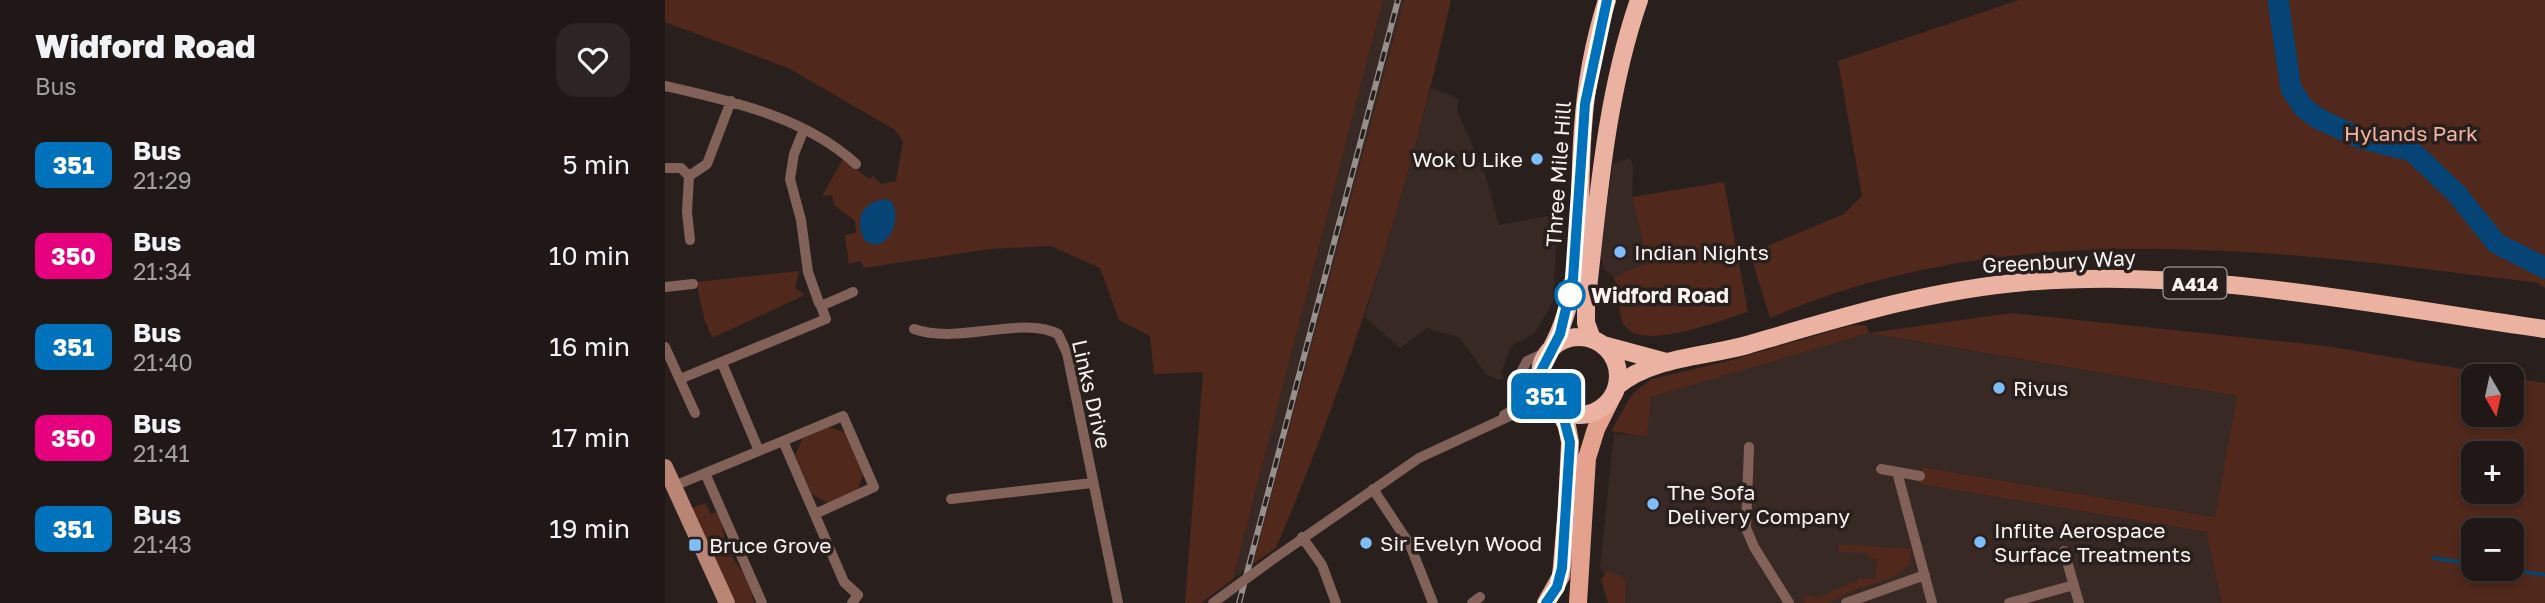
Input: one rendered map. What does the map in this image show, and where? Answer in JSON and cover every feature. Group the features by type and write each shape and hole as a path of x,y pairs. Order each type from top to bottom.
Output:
{"highway":[{"name":"Three Mile Hill","path":"1550,350 1560,334 1573,279 1585,104 1607,0"},
{"name":"Three Mile Hill","path":"1598,342 1586,323 1586,306 1600,183 1619,69 1639,0"},
{"name":"Greenbury Way","path":"1613,393 1634,374 1666,362 1715,353 1845,315 1922,297 1992,285 2075,279 2224,285 2545,329"},
{"name":"A414","path":"1550,350 1567,339 1598,342"},
{"path":"1598,342 1616,364 1613,393"},
{"name":"Greenbury Way","path":"1598,342 1666,362"},
{"path":"1550,350 1540,376 1543,391 1552,406"},
{"name":"A414","path":"1552,406 1570,414 1587,414 1613,393"}],"main road":[{"path":"1578,603 1587,458 1613,393"},
{"path":"1546,603 1561,576 1570,442 1567,426 1552,406"},
{"path":"665,467 727,603"}],"street":[{"path":"665,86 730,101 804,129 832,144 856,164"},
{"path":"689,176 707,164 730,101"},
{"path":"804,129 794,153 790,179 801,220 808,272 819,303"},
{"path":"665,168 681,168 689,176 687,212 690,240"},
{"path":"665,287 693,284"},
{"path":"680,379 826,319 821,306 853,292"},
{"name":"Links Drive","path":"914,329 940,336 1038,328 1058,334 1067,353 1091,483 1118,603"},
{"path":"665,346 695,413"},
{"path":"1484,428 1511,411 1520,371 1527,361 1550,350"},
{"path":"722,363 759,451"},
{"path":"1519,382 1529,398 1552,406"},
{"path":"1213,603 1302,537 1419,458 1529,407 1552,406"},
{"path":"674,486 843,416 874,487 815,514"},
{"path":"783,441 844,583 858,595 852,603"},
{"path":"1749,447 1746,528 1754,547 1789,603"},
{"path":"1881,469 1920,476"},
{"path":"1897,472 1932,603"},
{"path":"705,473 762,603"},
{"path":"951,499 1091,483"},
{"path":"1373,489 1411,545 1433,603"},
{"path":"1302,537 1322,565 1336,603"},
{"path":"2064,551 2079,603"},
{"path":"1846,603 1925,576"},
{"path":"2009,603 2074,585"}],"shaded area":[{"path":"1383,0 1404,0 1253,564 1233,579"},
{"path":"1431,88 1459,99 1457,110 1486,177 1499,225 1558,214 1553,302 1534,334 1511,346 1501,373 1504,379 1497,380 1486,374 1460,338 1427,328 1400,348 1365,317"},
{"path":"1630,158 1633,166 1632,197 1643,241 1644,264 1614,277 1604,269 1600,253 1613,164"},
{"path":"1869,333 2237,396 2216,517 1922,467 1919,484 2206,532 2222,603 1621,603 1600,567 1614,433 1647,437 1650,397"}],"green space":[{"path":"665,0 1383,0 1233,579 1201,603 1185,603 1203,372 1154,374 1150,336 1119,320 1100,268 1051,246 990,249 863,268 861,261 849,264 845,235 856,233 855,221 834,205 832,195 822,196 843,159 869,179 873,176 881,184 896,181 903,141 895,130 788,68 665,22"},
{"path":"1404,0 1451,0 1416,140 1376,278 1329,415 1276,548 1253,564"},
{"name":"Hylands Park","path":"2019,0 2545,0 2545,288 2538,283 2442,271 2248,252 2150,249 2053,252 1957,263 1863,285 1770,318 1750,253 1844,214 1862,196 1838,61"},
{"path":"1724,182 1748,312 1683,332 1647,336 1633,333 1622,321 1614,277 1644,264 1643,241 1632,197"},
{"path":"799,271 795,288 805,295 712,338 696,282"},
{"path":"2011,313 2326,346 2461,369 2461,427 2524,427 2524,380 2545,383 2545,603 2222,603 2206,532 1919,484 1922,467 2215,517 2237,396 1869,333"},
{"path":"1866,325 1869,333 1651,397 1647,437 1611,431 1633,393 1652,379 1728,361 1849,326"},
{"path":"829,427 846,433 863,474 858,489 828,503 812,494 795,456 802,439"},
{"path":"705,503 711,514 719,511 727,549 750,584 754,603 735,603 692,508"},
{"path":"1839,544 1911,549 1910,564 1896,576 1846,593 1828,603 1805,603 1802,599 1805,595 1819,598 1850,583 1857,583 1858,578 1875,579 1877,559 1868,558 1868,553 1838,552"},
{"path":"1608,572 1622,576 1626,581 1625,603 1608,603 1601,579"}],"water":[{"path":"885,199 892,202 895,221 891,234 876,245 865,241 860,220 870,204"}],"waterway":[{"path":"2278,0 2291,89 2304,108 2319,119 2360,138 2412,151 2457,194 2496,243 2545,268"},
{"path":"2433,558 2461,562"},
{"path":"2524,572 2545,575"}],"railway":[{"path":"1239,603 1398,0"}],"bus line":[{"name":"351","path":"1546,603 1561,576 1570,442 1564,419 1543,391 1541,371 1544,359 1560,334 1569,303 1578,221 1585,104 1607,0"}],"place":[{"name":"Wok U Like","path":"1537,159"},
{"name":"Indian Nights","path":"1620,252"},
{"name":"Widford Road","path":"1570,295"},
{"name":"Rivus","path":"1999,388"},
{"name":"The Sofa Delivery Company","path":"1653,504"},
{"name":"Inflite Aerospace Surface Treatments","path":"1980,542"},
{"name":"Sir Evelyn Wood","path":"1366,543"},
{"name":"Bruce Grove","path":"695,545"}]}
